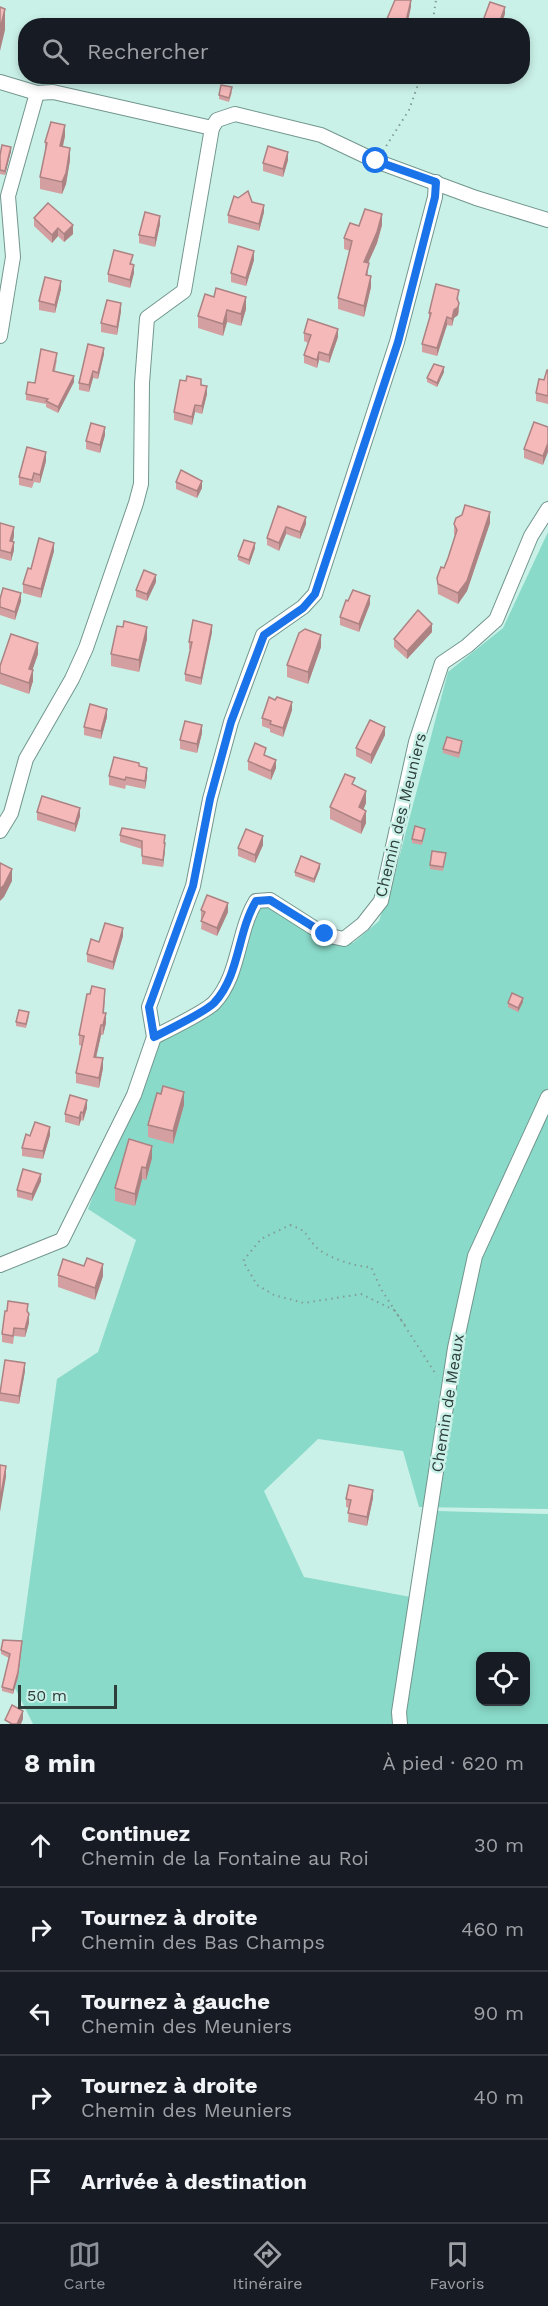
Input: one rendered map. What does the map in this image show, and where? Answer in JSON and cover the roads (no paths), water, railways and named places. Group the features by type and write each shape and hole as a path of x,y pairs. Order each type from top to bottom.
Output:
{"street":[{"path":"0,82 37,93 53,92 212,128"},
{"path":"0,336 13,257 8,196 37,93"},
{"path":"0,831 10,813 26,759 87,648 136,503 141,484 142,383 147,318 184,291 212,128 217,120 234,114 321,135 376,161 476,198 548,220"},
{"path":"0,1264 62,1240 134,1095 154,1037 149,1007 193,886 210,799 231,722 264,635 303,608 315,594 398,342 435,197 436,182"},
{"name":"Chemin des Meuniers","path":"154,1037 213,1004 230,980 249,913 256,901 270,900 325,934 344,939 363,924 381,901 416,742 442,663 467,646 496,620 531,536 548,508"},
{"name":"Chemin de Meaux","path":"400,1724 399,1712 448,1390 475,1256 548,1097"}]}
